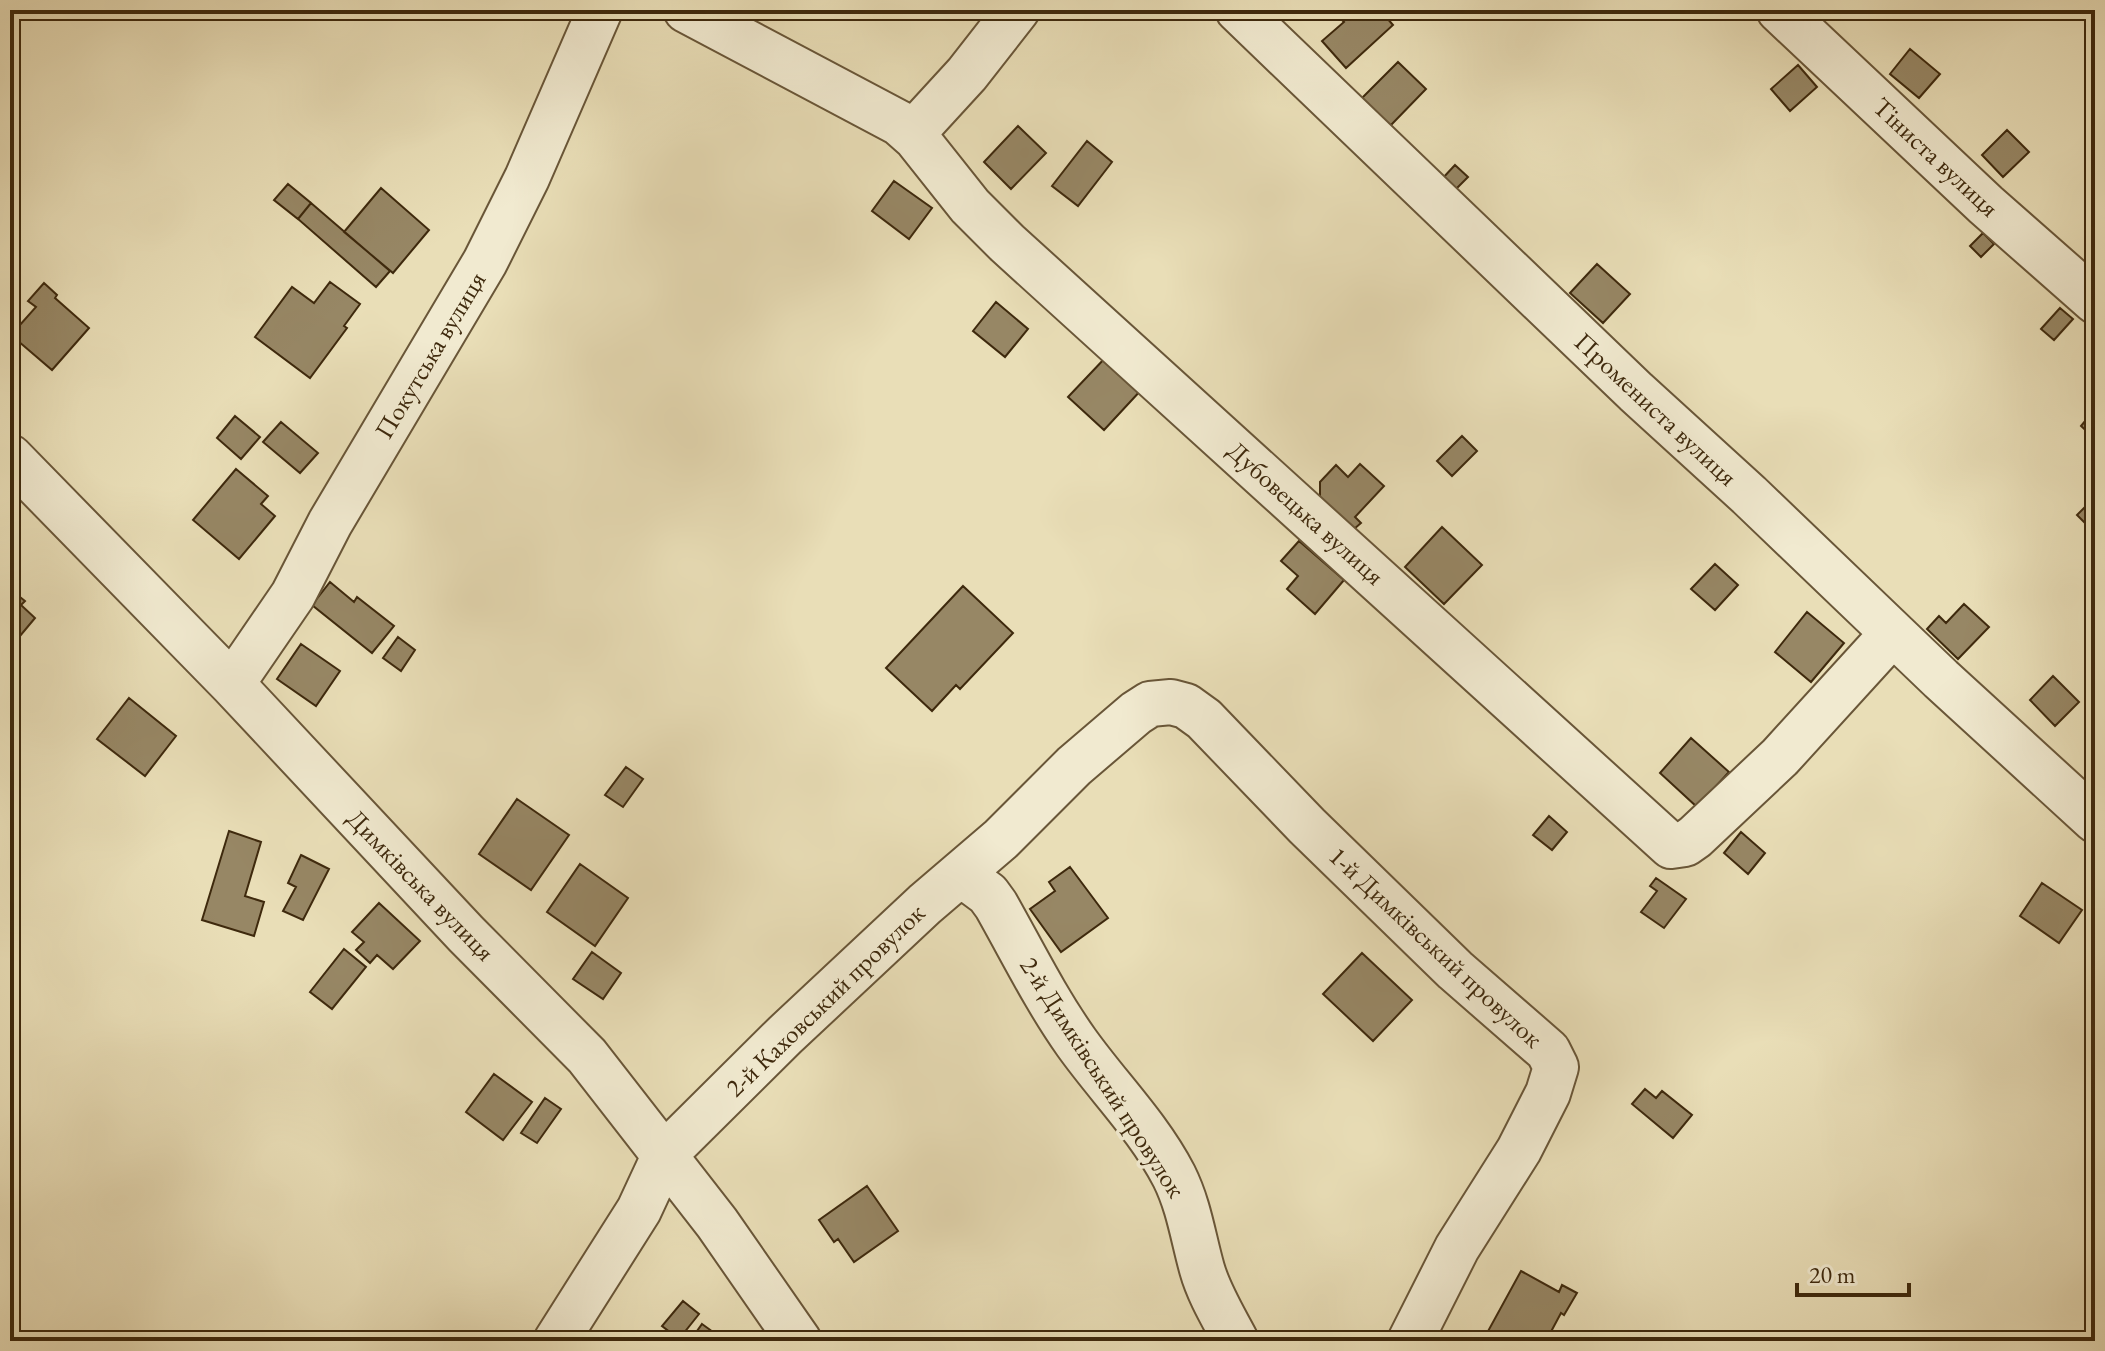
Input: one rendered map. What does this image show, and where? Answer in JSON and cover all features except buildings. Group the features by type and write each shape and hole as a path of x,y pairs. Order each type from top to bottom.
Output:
{"street":[{"name":"Покутська вулиця","path":"232,684 293,595 330,523 485,262 532,166 600,10"},
{"name":"Дубовецька вулиця","path":"686,10 899,123 912,134 970,206 1007,243 1671,846 1685,844 1695,837 1769,768 1893,633"},
{"path":"912,134 967,74 1017,10"},
{"name":"Промениста вулиця","path":"1238,10 1410,178 2086,812"},
{"name":"Тіниста вулиця","path":"1779,10 1986,205 2095,301"},
{"name":"Димківська вулиця","path":"10,457 232,684 466,934 587,1056 665,1154 799,1341"},
{"name":"1-й Димківський провулок","path":"1150,704 1160,701 1186,706 1204,719 1398,915 1552,1056 1555,1074 1533,1124 1457,1248 1410,1341"},
{"name":"2-й Каховський провулок","path":"556,1341 639,1210 665,1154 858,966 1001,839 1074,766 1150,704"},
{"name":"2-й Димківський провулок","path":"961,874 988,894 996,905 1055,1012 1129,1108 1172,1173 1187,1205 1206,1280 1236,1341"}]}
